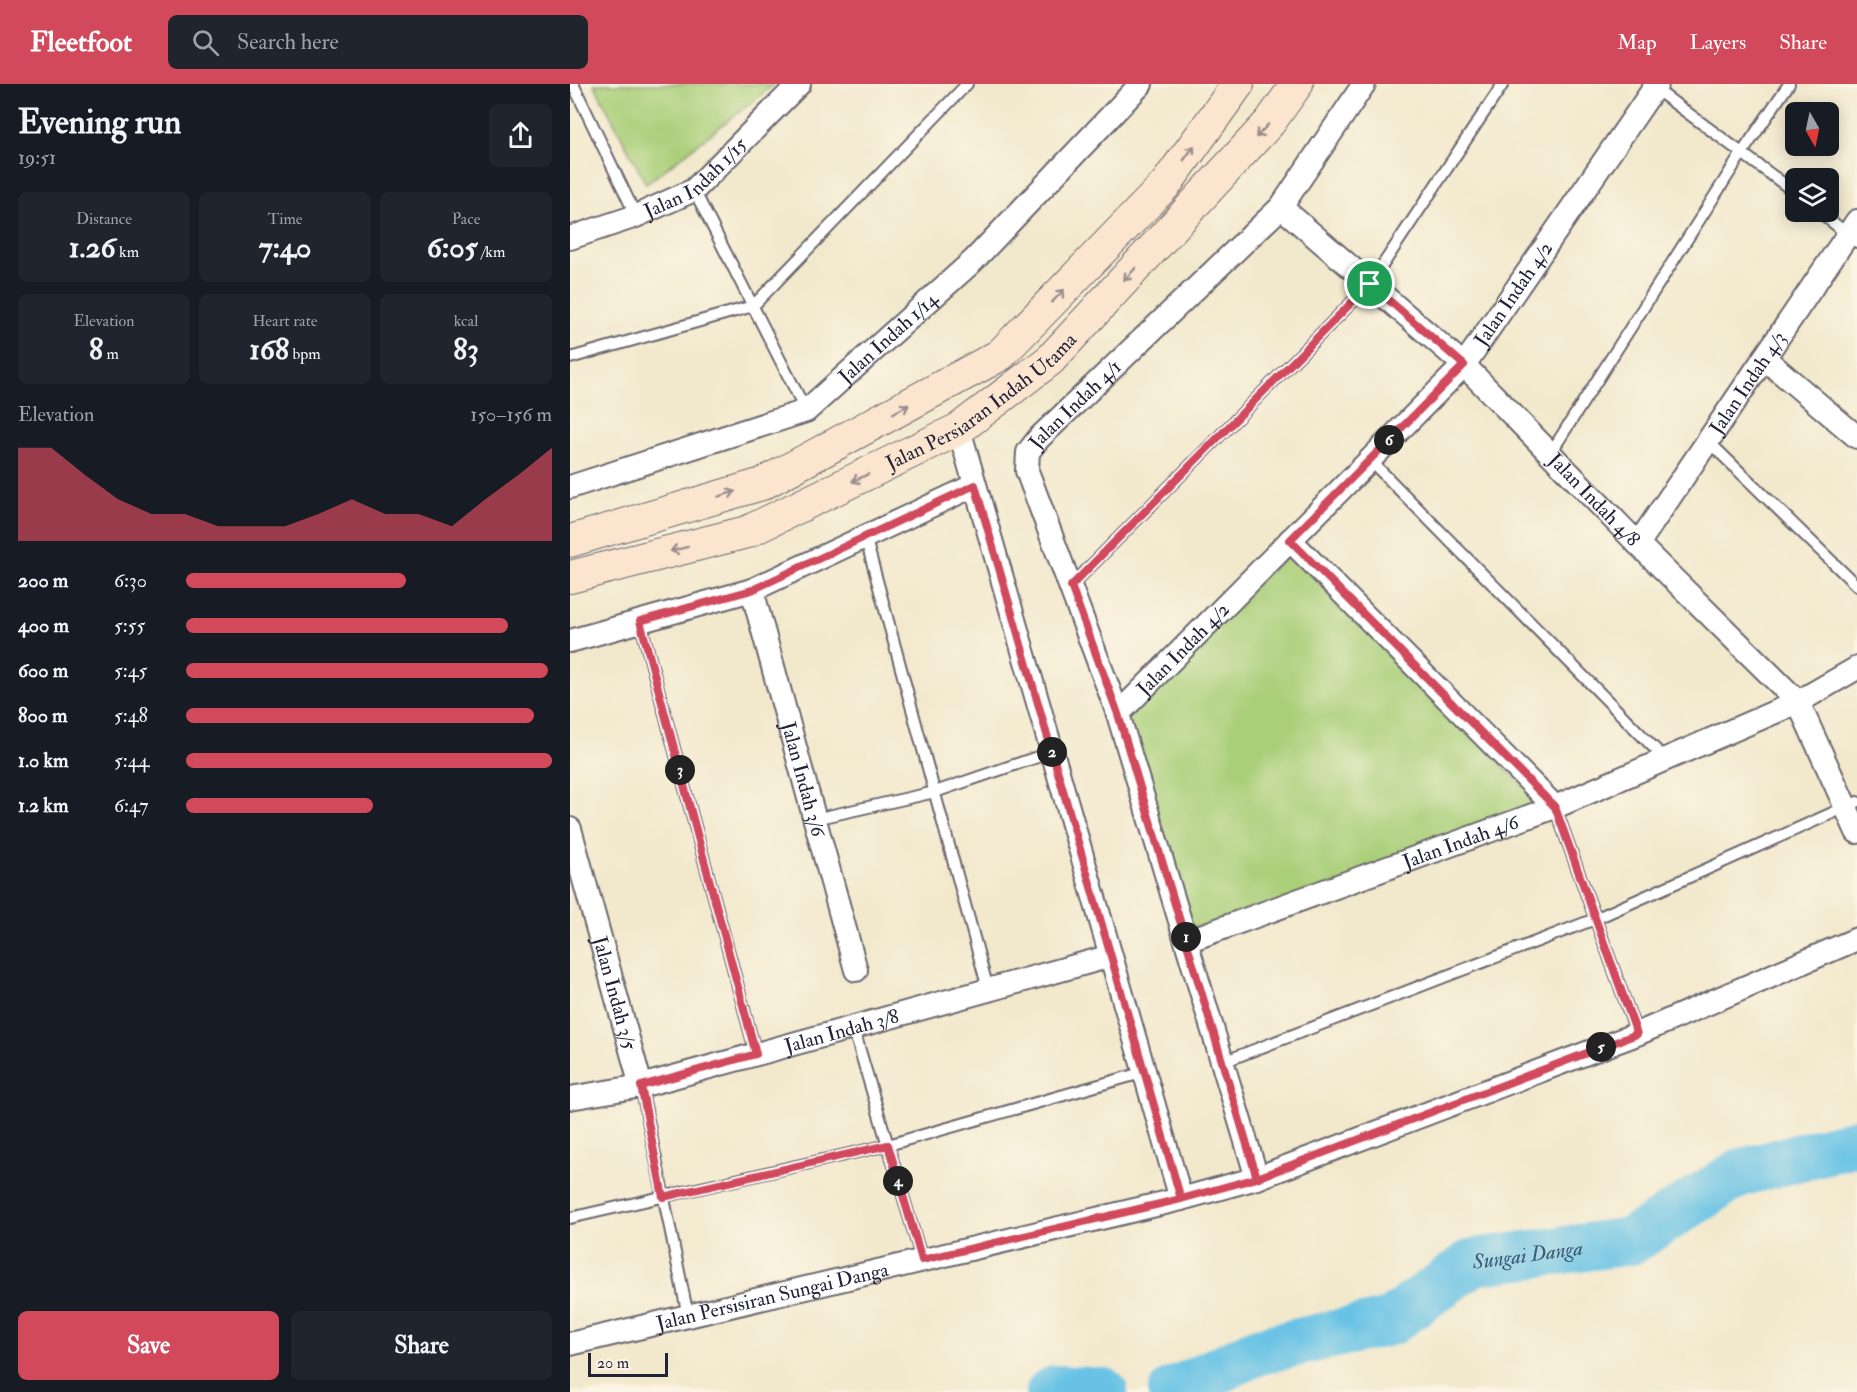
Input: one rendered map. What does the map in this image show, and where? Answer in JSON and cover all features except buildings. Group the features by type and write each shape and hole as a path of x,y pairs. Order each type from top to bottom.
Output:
{"main road":[{"name":"Jalan Persiaran Indah Utama","path":"570,541 762,484 1000,355 1166,184 1238,84"},
{"name":"Jalan Persiaran Indah Utama","path":"570,577 747,532 959,429 1050,360 1270,122 1297,84"}],"street":[{"name":"Jalan Indah 4/1","path":"1257,1178 1118,714 1027,471 1028,452 1039,438 1281,207 1364,84"},
{"name":"Jalan Indah 1/14","path":"570,487 806,411 974,260 1139,85"},
{"name":"Jalan Indah 4/2","path":"1118,714 1464,365 1653,85"},
{"name":"Jalan Indah 1/15","path":"570,238 636,216 694,190 788,88"},
{"name":"Jalan Indah 4/8","path":"1281,207 1464,365 1638,544 1798,702 1852,806 1857,832"},
{"name":"Jalan Indah 4/3","path":"1638,544 1707,439 1854,232"},
{"path":"1764,358 1857,437"},
{"path":"959,429 1181,1199"},
{"path":"570,641 752,590 975,485"},
{"path":"1290,540 1555,807"},
{"name":"Jalan Indah 3/6","path":"752,590 856,970"},
{"name":"Jalan Indah 4/6","path":"1187,941 1555,807 1798,702 1857,668"},
{"name":"Jalan Indah 3/5","path":"570,829 641,1086"},
{"name":"Jalan Persisiran Sungai Danga","path":"570,1344 1181,1199 1257,1178 1637,1034 1857,939"},
{"name":"Jalan Indah 3/8","path":"570,1098 641,1086 1111,956"}],"lane":[{"path":"573,84 636,216"},
{"path":"570,358 753,306 967,84"},
{"path":"1071,586 1370,284 1503,84"},
{"path":"1550,454 1742,153 1789,84"},
{"path":"1653,85 1785,185"},
{"path":"694,190 806,411"},
{"path":"1837,222 1854,232"},
{"path":"1707,439 1857,586"},
{"path":"1370,460 1665,760"},
{"path":"865,536 988,989"},
{"path":"640,621 756,1054"},
{"path":"815,819 935,792 1052,752"},
{"path":"1223,1062 1595,919 1852,806"},
{"path":"1555,807 1637,1034"},
{"path":"853,1027 922,1260"},
{"path":"570,1218 888,1145 1144,1072"},
{"path":"641,1086 688,1316"}],"green space":[{"path":"594,84 773,84 774,85 646,184"},
{"path":"1292,550 1542,806 1193,939 1118,714"}],"waterway":[{"name":"Sungai Danga","path":"1172,1392 1258,1351 1390,1322 1473,1262 1631,1241 1739,1173 1857,1142"},
{"name":"Sungai Danga","path":"1050,1392 1056,1389 1104,1392"}],"route":[{"path":"1370,284 1071,586 1118,714 1257,1178 1181,1199 975,485 752,590 640,621 756,1054 641,1086 663,1197 888,1145 922,1260 1181,1199 1257,1178 1637,1034 1555,807 1290,540 1464,365 1370,284"}]}
